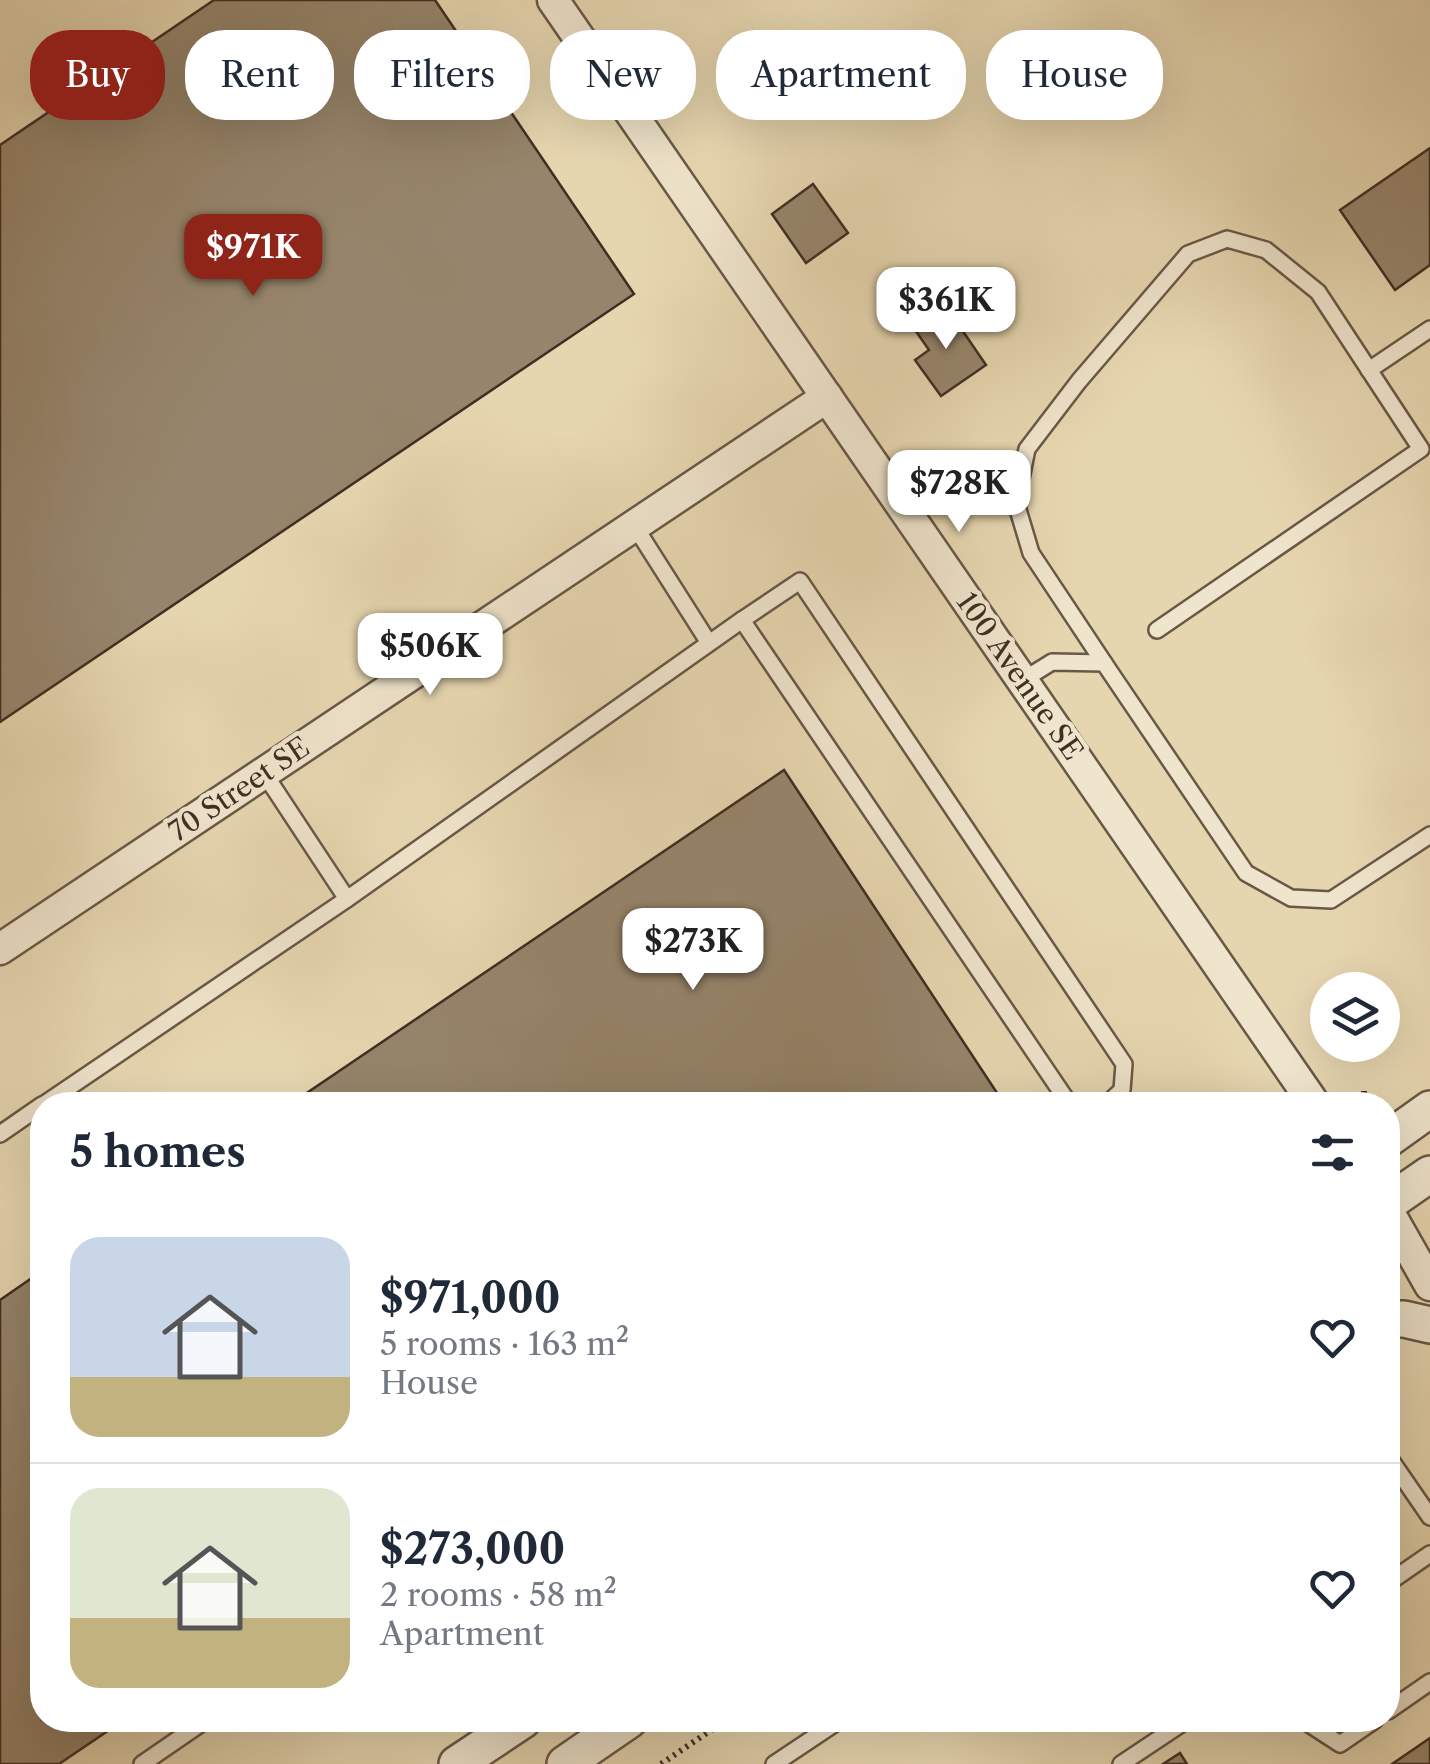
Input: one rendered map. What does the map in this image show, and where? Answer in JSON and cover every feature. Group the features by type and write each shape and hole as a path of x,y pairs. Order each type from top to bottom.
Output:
{"street":[{"name":"100 Avenue SE","path":"553,0 1306,1092"},
{"name":"70 Street SE","path":"0,948 827,397"},
{"path":"1400,1130 1430,1109"},
{"path":"1400,1195 1430,1174"},
{"path":"1400,1232 1430,1285"},
{"path":"1400,1319 1430,1324"},
{"path":"457,1764 505,1732"},
{"path":"577,1760 614,1732"}],"lane":[{"path":"1157,630 1421,450 1318,292 1266,250 1227,239 1188,254 1079,381 1027,449 1016,504 1031,553 1246,874 1291,898 1332,900 1430,834"},
{"path":"1369,370 1430,329"},
{"path":"634,525 709,643"},
{"path":"62,1092 347,900 800,581 1124,1064 1120,1092"},
{"path":"742,620 1061,1092"},
{"path":"1023,680 1052,662 1104,663"},
{"path":"264,772 347,900"},
{"path":"0,1134 30,1114"},
{"path":"1400,1473 1430,1517"},
{"path":"1400,1575 1430,1554"},
{"path":"1400,1703 1430,1682"},
{"path":"142,1764 189,1732"},
{"path":"774,1764 822,1732"},
{"path":"1121,1764 1169,1732"},
{"path":"1322,1732 1340,1744 1358,1732"}],"path":[{"path":"661,1764 708,1732"}],"building":[{"path":"214,0 435,0 455,30 354,30 354,120 516,120 634,294 0,722 0,145 37,120 165,120 165,33"},
{"path":"1430,148 1430,265 1395,290 1340,210"},
{"path":"813,184 848,233 806,263 772,214"},
{"path":"945,305 986,365 941,396 915,360 929,350 913,327"},
{"path":"784,770 996,1092 308,1092"},
{"path":"30,1279 30,1732 106,1732 59,1764 0,1764 0,1300"},
{"path":"1430,1738 1430,1764 1392,1764"},
{"path":"1180,1753 1187,1764 1163,1764"}]}
